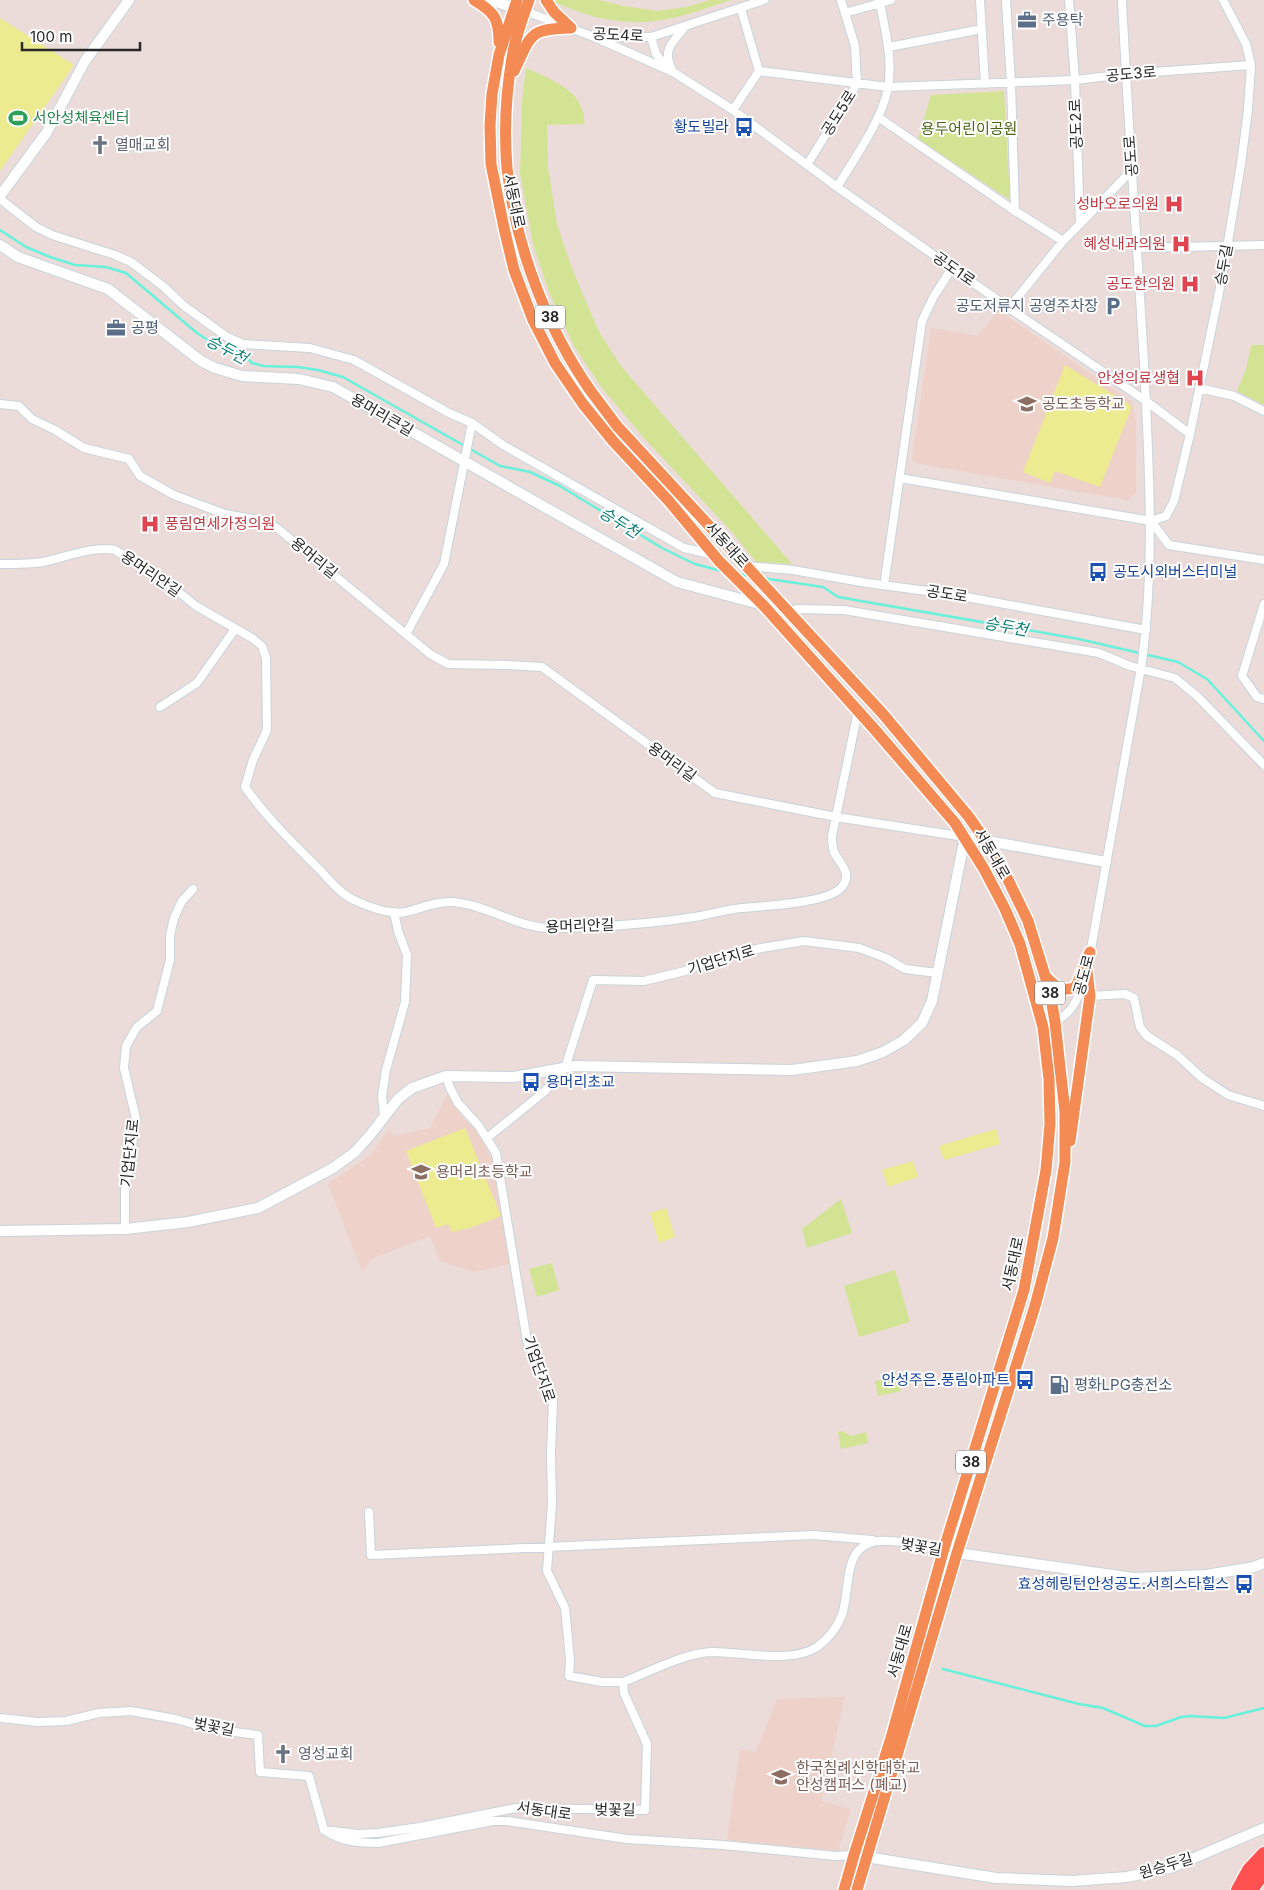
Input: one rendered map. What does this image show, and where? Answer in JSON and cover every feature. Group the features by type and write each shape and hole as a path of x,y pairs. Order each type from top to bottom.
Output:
{"highway":[{"path":"1238,1890 1249,1870 1264,1854"},
{"path":"1251,1890 1264,1871"}],"main road":[{"path":"474,0 490,10 496,18 499,28 499,55"},
{"name":"서동대로","path":"529,0 519,6 499,55 492,94 490,125 491,164 504,228 514,270 533,320 556,363 583,404 613,441 717,558 858,711 956,824 984,869 1005,909 1020,944 1042,1027 1049,1079 1050,1124 1046,1170 1024,1290 943,1552 891,1738 844,1890"},
{"path":"546,0 554,12 571,28"},
{"name":"서동대로","path":"519,6 512,57 506,138 511,195 523,245 533,276 556,329 589,389 617,426 908,742 969,817 998,859 1028,921 1050,992 1065,1112 1064,1162 1053,1238 1035,1306 957,1553 857,1890"},
{"path":"510,79 527,43 534,34 544,29 571,28"},
{"path":"1045,976 1058,988 1067,991 1076,987 1090,952"},
{"path":"1064,1162 1071,1136 1090,996 1087,970"}],"street":[{"path":"129,0 85,61 47,132 0,197 36,227 52,236 115,255 131,262 164,287 184,306 227,338 243,344 310,348 354,360 684,548 717,558"},
{"path":"488,0 519,6"},
{"name":"공도4로","path":"519,6 594,37 626,38 651,37 764,0"},
{"name":"공도5로","path":"807,165 857,84 855,46 841,0"},
{"path":"845,13 892,0"},
{"path":"980,0 985,84"},
{"path":"1006,0 1015,212"},
{"name":"공도2로","path":"1069,0 1075,80 1080,224"},
{"name":"공도로","path":"1042,1027 1055,1022 1070,1011 1077,1001 1087,970 1145,634 1151,521 1138,248 1122,0"},
{"name":"승두길","path":"1151,521 1166,516 1174,501 1190,434 1241,164 1248,110 1251,65 1246,44 1223,0"},
{"path":"837,187 878,117 888,88 889,47 880,3"},
{"path":"734,110 759,71 741,9"},
{"path":"673,72 668,61 668,51 673,41 685,27"},
{"path":"889,47 982,29"},
{"name":"공도1로","path":"594,37 673,72 734,110 837,187 1009,308 1146,401"},
{"path":"651,37 660,61 673,72"},
{"name":"공도3로","path":"759,71 888,88 1075,80 1126,74 1251,65"},
{"path":"878,117 1015,212 1063,241"},
{"path":"1009,308 1063,241 1132,170"},
{"name":"용머리큰길","path":"0,245 18,257 108,289 201,361 215,368 242,376 299,379 333,386 465,457 677,582 759,602"},
{"path":"1138,248 1264,245"},
{"path":"885,579 922,321 934,296 952,268"},
{"path":"1199,388 1234,396 1264,411"},
{"path":"1146,401 1190,434"},
{"name":"용머리길","path":"0,404 19,406 32,419 55,430 84,448 129,459 140,476 174,495 224,514 264,521 277,528 430,654 448,664 542,668 715,793 836,817 964,837"},
{"path":"406,634 444,564 471,426"},
{"path":"900,478 1151,521 1169,545 1264,560"},
{"name":"용머리안길","path":"0,564 41,562 97,550 115,550 164,580 196,606 262,646 266,658 267,730 253,760 245,787 284,836 339,889 353,900 394,912 404,912 437,903 452,902 482,907 529,926 583,928 652,922 832,894 842,886 845,876 845,867 836,855 832,845 858,711"},
{"name":"공도로","path":"749,569 793,570 867,583 950,594 1145,634"},
{"path":"1264,604 1242,676 1257,697 1264,700"},
{"path":"784,608 844,610 1098,654 1141,665 1175,678 1197,696 1264,765"},
{"path":"160,708 197,684 235,629"},
{"path":"0,1231 125,1228 188,1222 258,1208 324,1172 355,1152 398,1099 412,1088 446,1076 514,1077 574,1066 792,1070 857,1061 890,1048 904,1040 922,1023 932,1001 964,837 1106,862"},
{"name":"기업단지로","path":"125,1228 126,1191 136,1119 124,1068 126,1046 137,1027 157,1011 170,960 170,936 174,918 182,901 193,889"},
{"path":"384,1116 382,1096 386,1070 405,1002 407,955 398,931 394,912"},
{"name":"기업단지로","path":"565,1068 593,980 644,981 685,971 712,960 761,948 804,941 858,948 886,958 905,969 938,973"},
{"path":"1090,996 1125,994 1134,998 1140,1027 1147,1036 1177,1055 1202,1078 1228,1095 1264,1106"},
{"path":"486,1138 544,1092 565,1068"},
{"name":"기업단지로","path":"446,1076 458,1103 478,1125 496,1153 527,1341 553,1401 552,1504 547,1571 565,1608 570,1660 569,1676 602,1682 623,1682"},
{"path":"369,1512 371,1555 814,1535 879,1541"},
{"name":"벚꽃길","path":"1,1718 37,1722 66,1721 99,1713 131,1711 175,1719 211,1729 258,1735 260,1772 309,1776 324,1830 358,1834 378,1833 420,1827 516,1808 645,1810 647,1744 624,1694 623,1682 681,1659 711,1652 750,1656 797,1655 815,1648 831,1635 842,1615 852,1561 857,1550 867,1544 879,1541 957,1553"},
{"path":"957,1553 1134,1578 1206,1575 1254,1567 1264,1563"},
{"name":"서동대로","path":"324,1830 335,1838 360,1843 378,1843 493,1821 507,1821 643,1841 723,1845 836,1856 854,1855"},
{"name":"원승두길","path":"854,1855 996,1878 1072,1881 1127,1877 1173,1867 1264,1828"}],"shaded area":[{"name":"서안성체육센터","path":"0,18 74,65 0,171"},
{"name":"공도초등학교","path":"998,310 1132,402 1136,422 1136,493 1127,500 915,463 912,459 931,328 978,336"},
{"path":"1065,365 1132,406 1100,487 1055,471 1050,483 1023,472"},
{"name":"용머리초등학교","path":"449,1091 460,1115 475,1129 493,1161 513,1263 474,1272 440,1261 430,1236 371,1259 362,1271 328,1184 371,1155 388,1130 395,1136 430,1128"},
{"path":"465,1128 501,1216 470,1228 452,1232 448,1224 436,1228 406,1151"},
{"path":"996,1129 1000,1144 944,1160 939,1146"},
{"path":"913,1161 918,1177 888,1187 882,1170"},
{"path":"666,1208 675,1237 659,1243 650,1213"},
{"name":"한국침례신학대학교 안성캠퍼스 (폐교)","path":"845,1697 821,1801 851,1809 838,1851 727,1840 740,1750 756,1752 777,1699"}],"green space":[{"path":"555,0 599,0 658,11 686,7 710,0 731,0 682,16 635,22 594,17 556,3"},
{"path":"526,68 566,89 578,101 583,112 585,124 547,125 548,167 557,224 571,266 598,330 620,365 792,564 756,562 732,532 644,438 602,388 574,346 549,292 533,244 520,173 522,101"},
{"name":"용두어린이공원","path":"1004,91 1010,200 918,139 931,95"},
{"path":"1251,345 1264,345 1264,405 1237,391 1246,369"},
{"path":"841,1199 852,1233 807,1248 802,1229"},
{"path":"552,1263 559,1290 537,1297 529,1269"},
{"path":"895,1270 910,1322 859,1337 844,1286"},
{"path":"898,1376 901,1391 878,1396 875,1381"},
{"path":"843,1431 851,1436 866,1432 868,1443 841,1449 838,1432"}],"waterway":[{"name":"승두천","path":"0,230 26,247 50,257 75,265 106,267 126,273 197,333 217,346 242,353 252,363 263,366 298,367 343,377 500,466 530,472 560,486 662,548 695,564 725,572"},
{"name":"승두천","path":"738,574 749,576"},
{"name":"승두천","path":"762,578 823,587 838,597 1079,639 1178,662 1207,679 1264,741"},
{"path":"943,1669 1079,1704 1103,1708 1145,1726 1156,1726 1181,1717 1190,1716 1224,1718 1264,1708"}],"place":[{"name":"주용탁","path":"1027,20"},
{"name":"서안성체육센터","path":"18,118"},
{"name":"황도빌라","path":"744,127"},
{"name":"열매교회","path":"100,145"},
{"name":"성바오로의원","path":"1174,204"},
{"name":"혜성내과의원","path":"1181,244"},
{"name":"공도한의원","path":"1190,284"},
{"name":"공도저류지 공영주차장","path":"1113,306"},
{"name":"공평","path":"116,328"},
{"name":"안성의료생협","path":"1195,378"},
{"name":"공도초등학교","path":"1027,404"},
{"name":"풍림연세가정의원","path":"150,524"},
{"name":"공도시외버스터미널","path":"1098,572"},
{"name":"용머리초교","path":"531,1082"},
{"name":"용머리초등학교","path":"421,1172"},
{"name":"안성주은.풍림아파트","path":"1025,1380"},
{"name":"평화LPG충전소","path":"1059,1385"},
{"name":"효성헤링턴안성공도.서희스타힐스","path":"1244,1584"},
{"name":"영성교회","path":"283,1754"},
{"name":"한국침례신학대학교 안성캠퍼스 (폐교)","path":"781,1777"}]}
